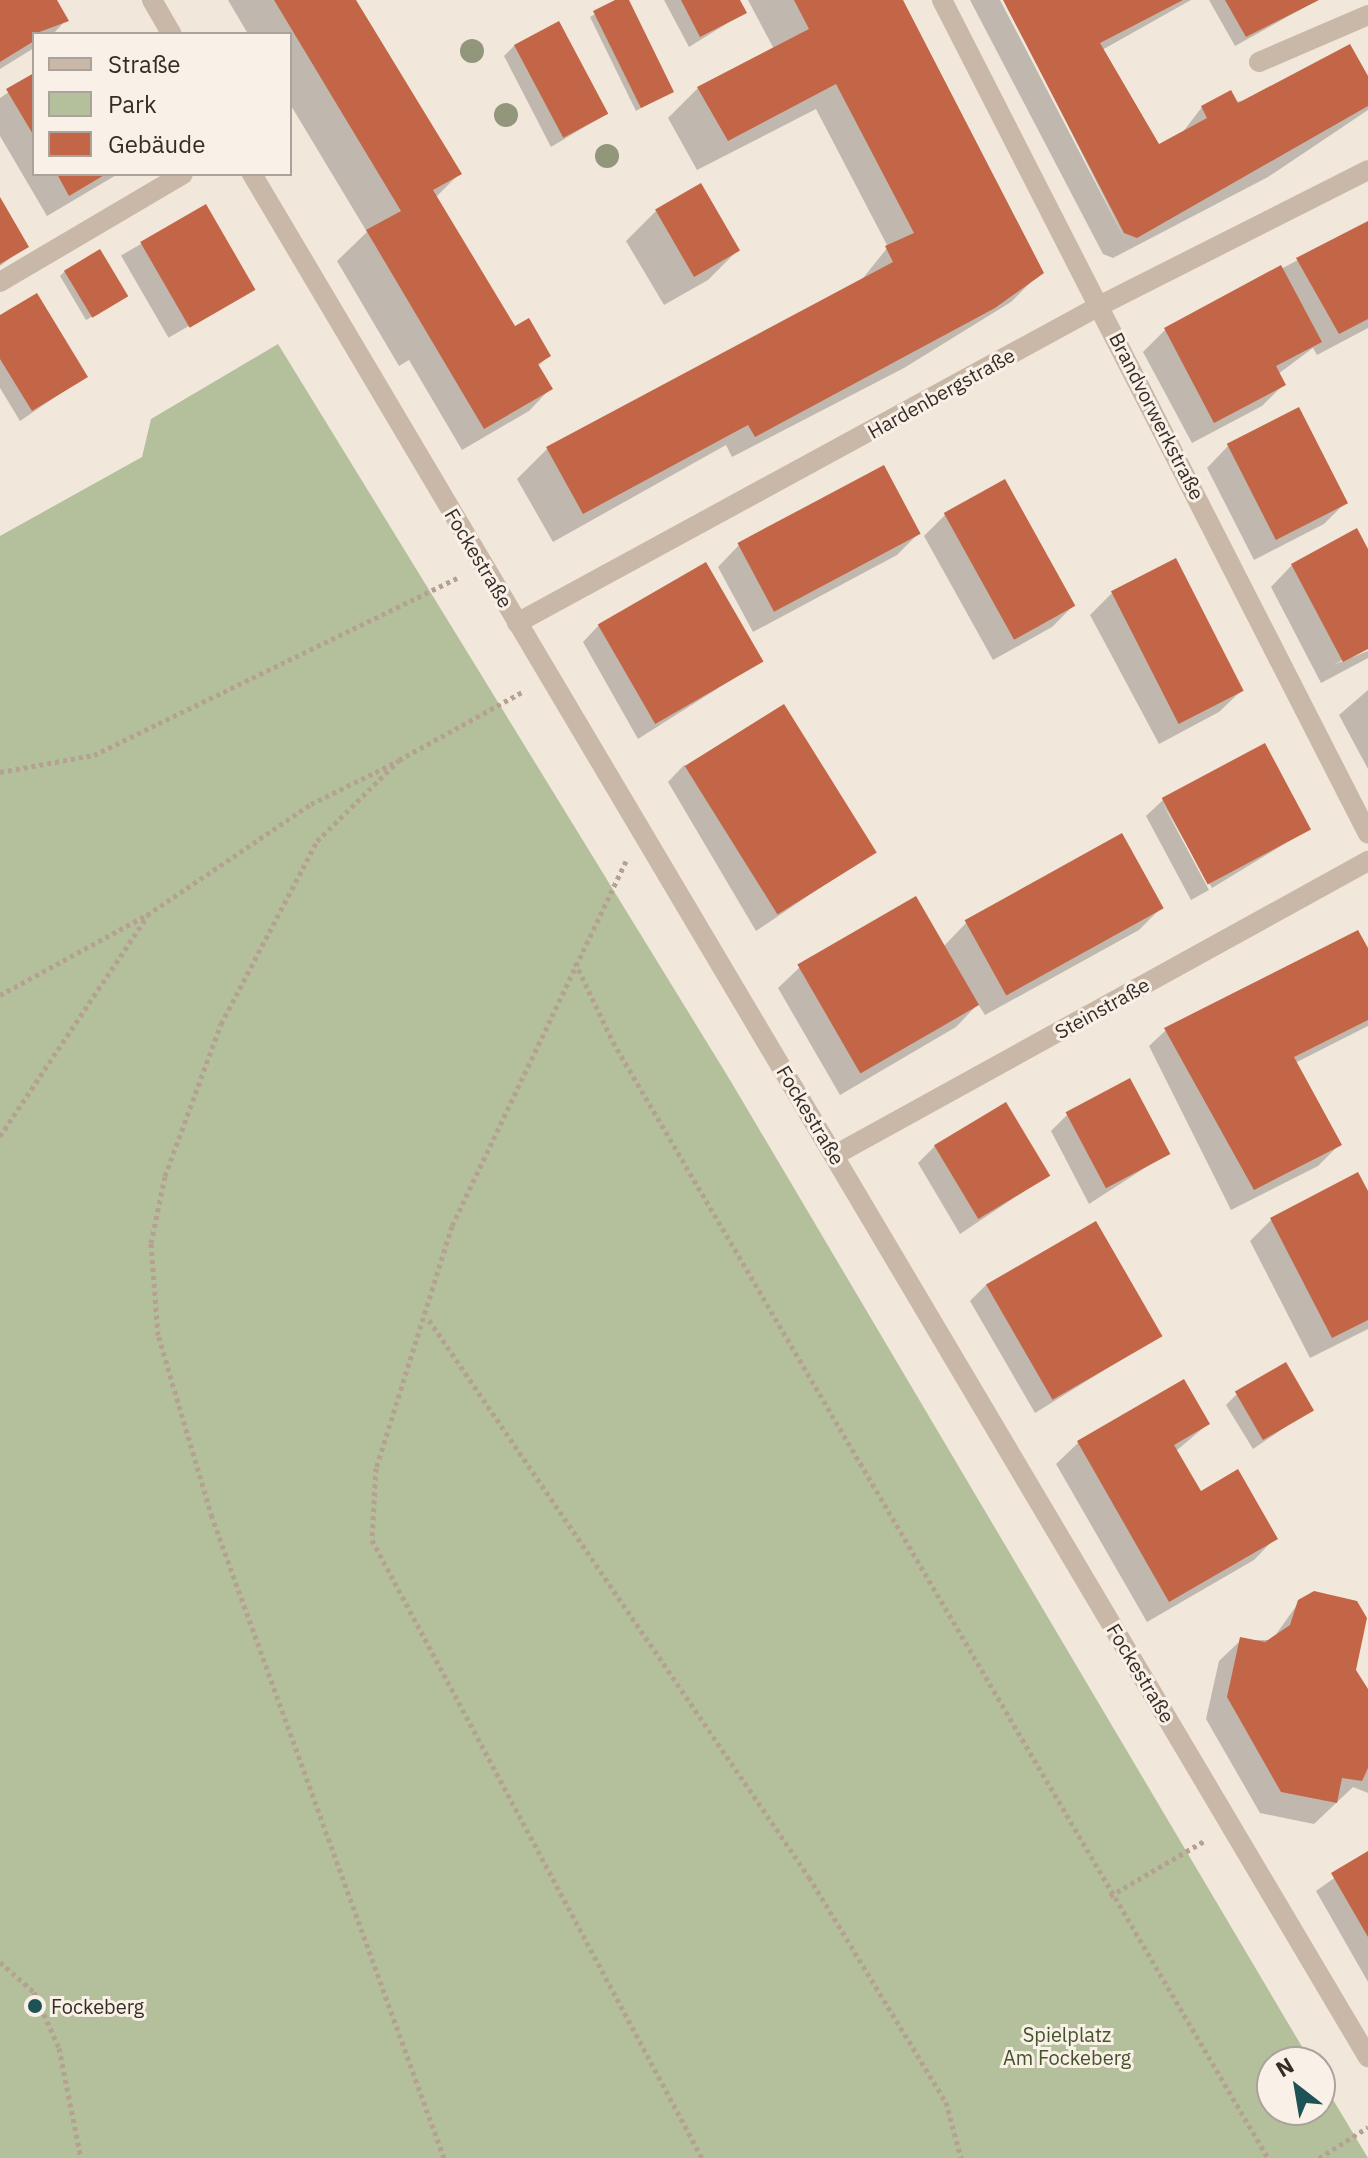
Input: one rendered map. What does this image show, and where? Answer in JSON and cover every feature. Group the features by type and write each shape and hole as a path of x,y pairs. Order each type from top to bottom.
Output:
{"street":[{"path":"152,0 171,32"},
{"name":"Brandvorwerkstraße","path":"942,0 1101,305 1368,834"},
{"path":"1259,62 1368,15"},
{"name":"Hardenbergstraße","path":"517,623 1101,305 1368,170"},
{"path":"0,282 180,176"},
{"name":"Fockestraße","path":"253,176 1368,2057"},
{"name":"Steinstraße","path":"835,1155 1368,861"}],"path":[{"path":"0,772 94,755 483,566"},
{"path":"0,995 147,915 311,804 399,760 549,676"},
{"path":"399,760 317,841 221,1024 165,1176 151,1243 158,1335 212,1517 444,2158"},
{"path":"641,832 575,961 452,1226 429,1319 376,1468 372,1540 702,2158"},
{"path":"0,1136 147,915"},
{"path":"575,961 613,1042 1110,1896 1268,2158"},
{"path":"429,1319 809,1877 946,2102 961,2158"},
{"path":"1110,1896 1232,1825"},
{"path":"0,1962 34,1992 59,2048 81,2158"},
{"path":"1319,2158 1368,2127"}],"green space":[{"name":"Spielplatz Am Fockeberg","path":"278,344 730,1080 1302,2046 1256,2046 1256,2126 1336,2126 1336,2105 1368,2158 0,2158 0,536 142,457 151,419"}],"building":[{"path":"0,0 57,0 69,21 32,32 32,42 0,62"},
{"path":"274,0 356,0 462,174 433,190 515,326 529,318 551,356 538,364 553,389 484,429 366,230 401,211"},
{"path":"615,0 629,0 674,92 641,108 593,11"},
{"path":"681,0 740,0 747,13 700,37"},
{"path":"794,0 903,0 1044,273 995,308 755,437 748,425 583,514 546,447 893,262 885,246 914,233 836,84 728,141 697,87 809,29"},
{"path":"1003,0 1183,0 1100,43 1159,144 1207,118 1201,106 1231,90 1238,103 1350,44 1368,76 1368,106 1137,238 1124,233"},
{"path":"1225,0 1319,0 1246,37"},
{"path":"559,21 608,114 563,138 514,45"},
{"path":"32,74 32,133 6,89"},
{"path":"58,176 103,176 69,196"},
{"path":"701,183 740,251 694,277 655,210"},
{"path":"0,197 29,247 0,264"},
{"path":"206,204 256,290 190,328 140,242"},
{"path":"1368,221 1368,319 1339,334 1296,258"},
{"path":"100,249 128,296 92,318 64,271"},
{"path":"1281,265 1322,342 1276,366 1286,385 1214,423 1164,328"},
{"path":"37,293 88,377 32,411 0,359 0,315"},
{"path":"1299,407 1348,503 1276,540 1227,444"},
{"path":"884,465 921,534 774,612 737,543"},
{"path":"1005,479 1075,606 1014,640 944,513"},
{"path":"1357,528 1368,549 1368,649 1343,662 1291,564"},
{"path":"1176,558 1244,691 1179,724 1111,591"},
{"path":"706,562 764,662 655,724 598,624"},
{"path":"784,704 877,852 778,914 685,766"},
{"path":"1265,743 1311,830 1208,884 1162,798"},
{"path":"1122,833 1164,908 1006,995 965,920"},
{"path":"916,896 979,1005 860,1074 797,964"},
{"path":"1358,930 1368,948 1368,1020 1294,1057 1342,1145 1254,1190 1164,1028"},
{"path":"1130,1078 1170,1154 1106,1188 1066,1112"},
{"path":"1006,1102 1050,1176 978,1219 934,1145"},
{"path":"1358,1172 1368,1191 1368,1320 1332,1338 1270,1218"},
{"path":"1096,1221 1162,1336 1053,1400 986,1284"},
{"path":"1286,1362 1314,1410 1263,1440 1235,1392"},
{"path":"1184,1379 1210,1424 1174,1445 1201,1491 1238,1469 1278,1539 1169,1602 1077,1441"},
{"path":"1314,1591 1357,1601 1367,1618 1356,1670 1368,1689 1368,1768 1362,1781 1342,1778 1337,1803 1281,1792 1227,1697 1240,1637 1265,1642 1290,1625 1298,1600"},
{"path":"1368,1851 1368,1937 1331,1873"}],"place":[{"name":"Fockeberg","path":"35,2006"}]}
